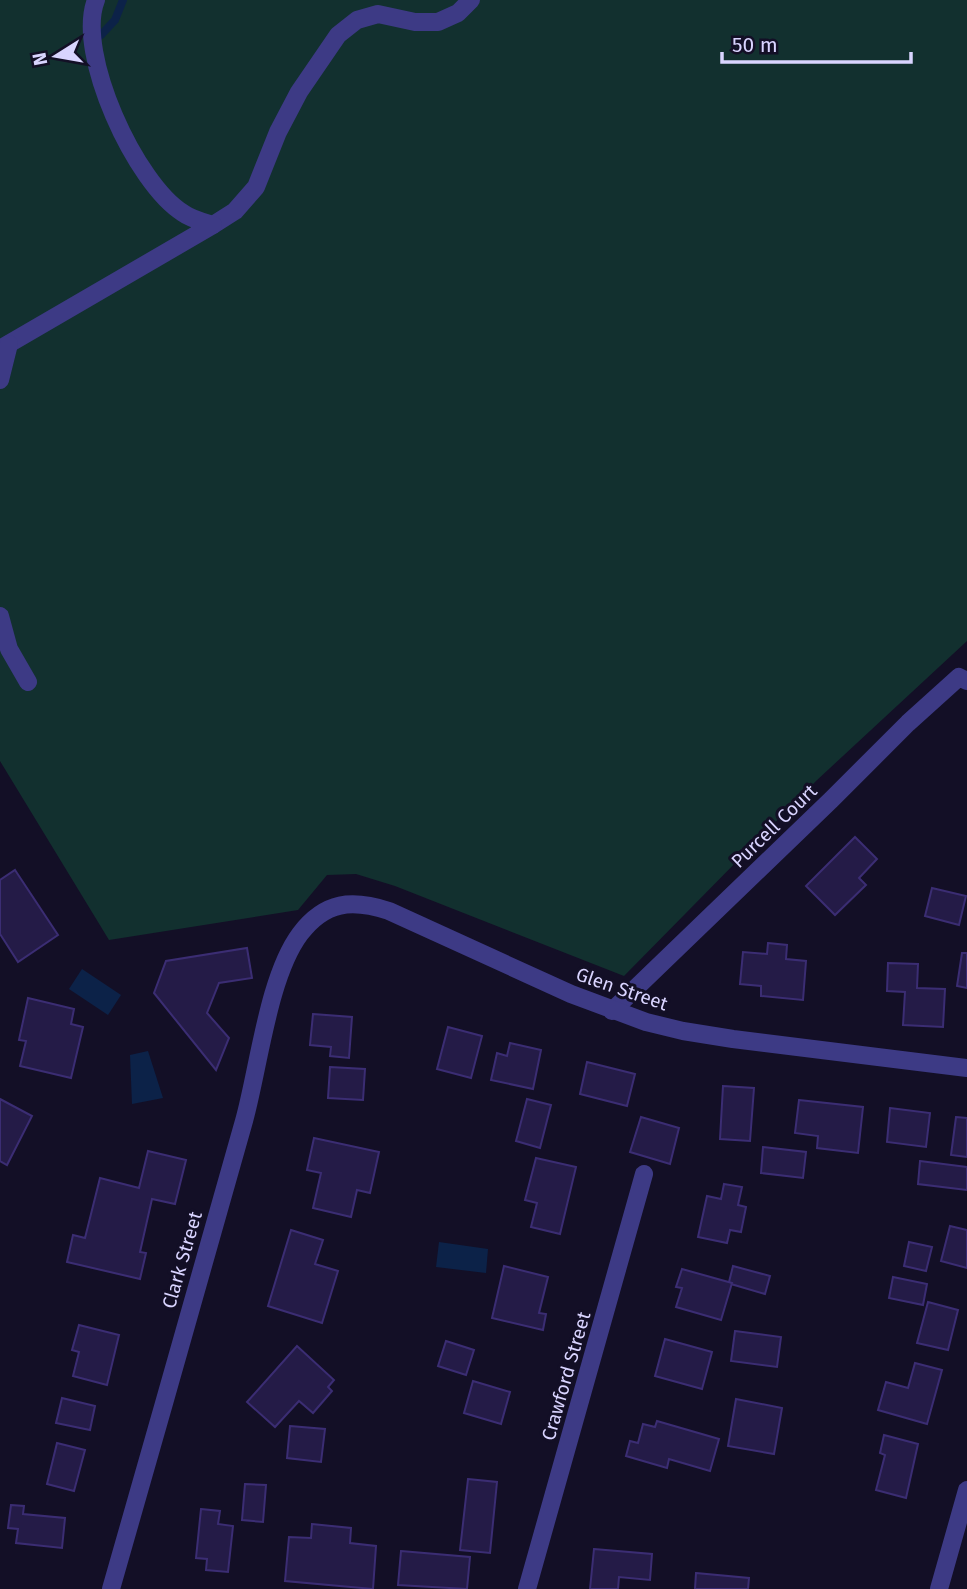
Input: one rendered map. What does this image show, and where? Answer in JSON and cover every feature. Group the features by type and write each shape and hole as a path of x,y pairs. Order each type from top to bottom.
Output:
{"street":[{"path":"96,0 92,10 91,41 103,88 121,130 149,180 183,213 213,225"},
{"path":"0,380 4,347 235,211 256,187 278,132 299,92 338,35 357,20 378,14 415,22 438,22 458,13 471,0"},
{"path":"0,616 9,649 28,682"},
{"name":"Purcell Court","path":"612,1011 908,723 958,677 967,681"},
{"name":"Glen Street","path":"294,943 310,922 330,909 354,903 372,906 389,911 612,1011 683,1031 967,1068"},
{"name":"Clark Street","path":"111,1589 245,1117 273,998 283,964 294,943"},
{"name":"Crawford Street","path":"527,1589 645,1174"},
{"path":"939,1589 967,1490"}],"green space":[{"path":"0,0 967,0 967,641 816,781 624,976 395,886 356,874 327,875 298,910 109,940 0,761"}],"water":[{"path":"82,969 121,995 108,1015 69,989"},
{"path":"148,1051 163,1098 132,1104 130,1055"},
{"path":"439,1242 488,1249 486,1273 436,1267"}],"building":[{"path":"855,837 877,859 859,878 866,885 835,915 806,886"},
{"path":"15,870 58,935 18,962 0,934 0,880"},
{"path":"932,888 966,896 959,925 925,916"},
{"path":"768,943 787,945 786,959 806,961 803,1000 761,996 761,986 740,984 743,952 767,954"},
{"path":"247,948 252,978 219,983 207,1013 229,1038 216,1070 154,993 166,961"},
{"path":"962,953 967,953 967,988 957,986"},
{"path":"888,963 918,964 917,988 945,989 943,1027 903,1025 905,992 887,991"},
{"path":"28,998 74,1009 71,1024 83,1027 71,1078 20,1066 26,1041 19,1040"},
{"path":"313,1014 352,1017 349,1058 330,1056 331,1047 310,1045"},
{"path":"448,1027 482,1036 471,1078 437,1069"},
{"path":"510,1043 541,1050 533,1089 491,1080 497,1053 507,1056"},
{"path":"587,1062 635,1074 627,1106 580,1094"},
{"path":"330,1067 365,1069 363,1100 328,1098"},
{"path":"723,1086 754,1088 750,1141 720,1139"},
{"path":"0,1099 32,1116 7,1165 0,1161"},
{"path":"527,1099 551,1105 540,1148 516,1141"},
{"path":"799,1100 863,1107 858,1153 817,1148 818,1136 795,1133"},
{"path":"890,1108 930,1113 926,1147 887,1142"},
{"path":"641,1117 679,1128 670,1164 630,1152"},
{"path":"956,1117 967,1118 967,1157 951,1155"},
{"path":"314,1138 379,1152 370,1193 357,1190 351,1217 313,1208 321,1173 307,1170"},
{"path":"763,1147 806,1152 803,1178 761,1173"},
{"path":"148,1151 186,1160 175,1204 152,1199 140,1252 146,1253 140,1279 67,1262 73,1235 85,1238 100,1178 139,1188"},
{"path":"536,1158 576,1167 560,1234 531,1227 537,1203 525,1200"},
{"path":"920,1161 967,1167 967,1190 918,1184"},
{"path":"724,1184 742,1187 738,1205 746,1207 741,1232 730,1230 727,1243 698,1237 707,1196 721,1199"},
{"path":"950,1226 967,1230 967,1268 941,1261"},
{"path":"291,1230 323,1240 315,1264 338,1271 322,1323 268,1306"},
{"path":"909,1242 932,1247 926,1271 904,1266"},
{"path":"504,1266 548,1277 539,1313 546,1314 543,1330 492,1318"},
{"path":"733,1266 770,1276 765,1294 731,1284 729,1282"},
{"path":"682,1269 732,1283 721,1320 676,1307 682,1288 676,1287"},
{"path":"893,1277 927,1284 923,1305 889,1298"},
{"path":"928,1302 958,1310 948,1350 917,1343"},
{"path":"79,1325 119,1335 107,1385 73,1376 79,1352 72,1350"},
{"path":"735,1331 781,1337 777,1367 731,1361"},
{"path":"665,1339 712,1352 702,1389 655,1376"},
{"path":"446,1341 474,1350 466,1375 438,1366"},
{"path":"297,1346 334,1380 328,1387 332,1391 313,1413 299,1401 275,1427 247,1402"},
{"path":"915,1363 942,1370 927,1424 878,1410 886,1382 908,1388"},
{"path":"473,1381 510,1392 501,1424 464,1413"},
{"path":"62,1398 95,1406 90,1430 56,1423"},
{"path":"736,1399 782,1408 774,1454 728,1446"},
{"path":"657,1421 719,1439 710,1471 669,1459 667,1468 626,1456 630,1441 638,1443 643,1424 655,1427"},
{"path":"290,1426 325,1429 321,1462 287,1458"},
{"path":"884,1435 918,1444 906,1498 876,1490 885,1455 880,1453"},
{"path":"57,1443 85,1450 74,1491 47,1484"},
{"path":"468,1479 497,1482 490,1553 460,1550"},
{"path":"245,1484 266,1485 263,1522 242,1520"},
{"path":"11,1505 24,1506 23,1514 65,1518 62,1548 16,1543 18,1529 8,1528"},
{"path":"201,1509 220,1511 218,1524 233,1526 228,1572 206,1570 207,1559 196,1558"},
{"path":"312,1524 351,1528 350,1543 376,1546 373,1589 285,1581 289,1537 311,1538"},
{"path":"594,1549 652,1554 650,1580 619,1577 618,1589 590,1589"},
{"path":"401,1551 470,1557 467,1589 398,1585"},
{"path":"696,1573 749,1578 748,1589 695,1589"}],"waterway":[{"path":"101,35 115,20 123,0"}]}
